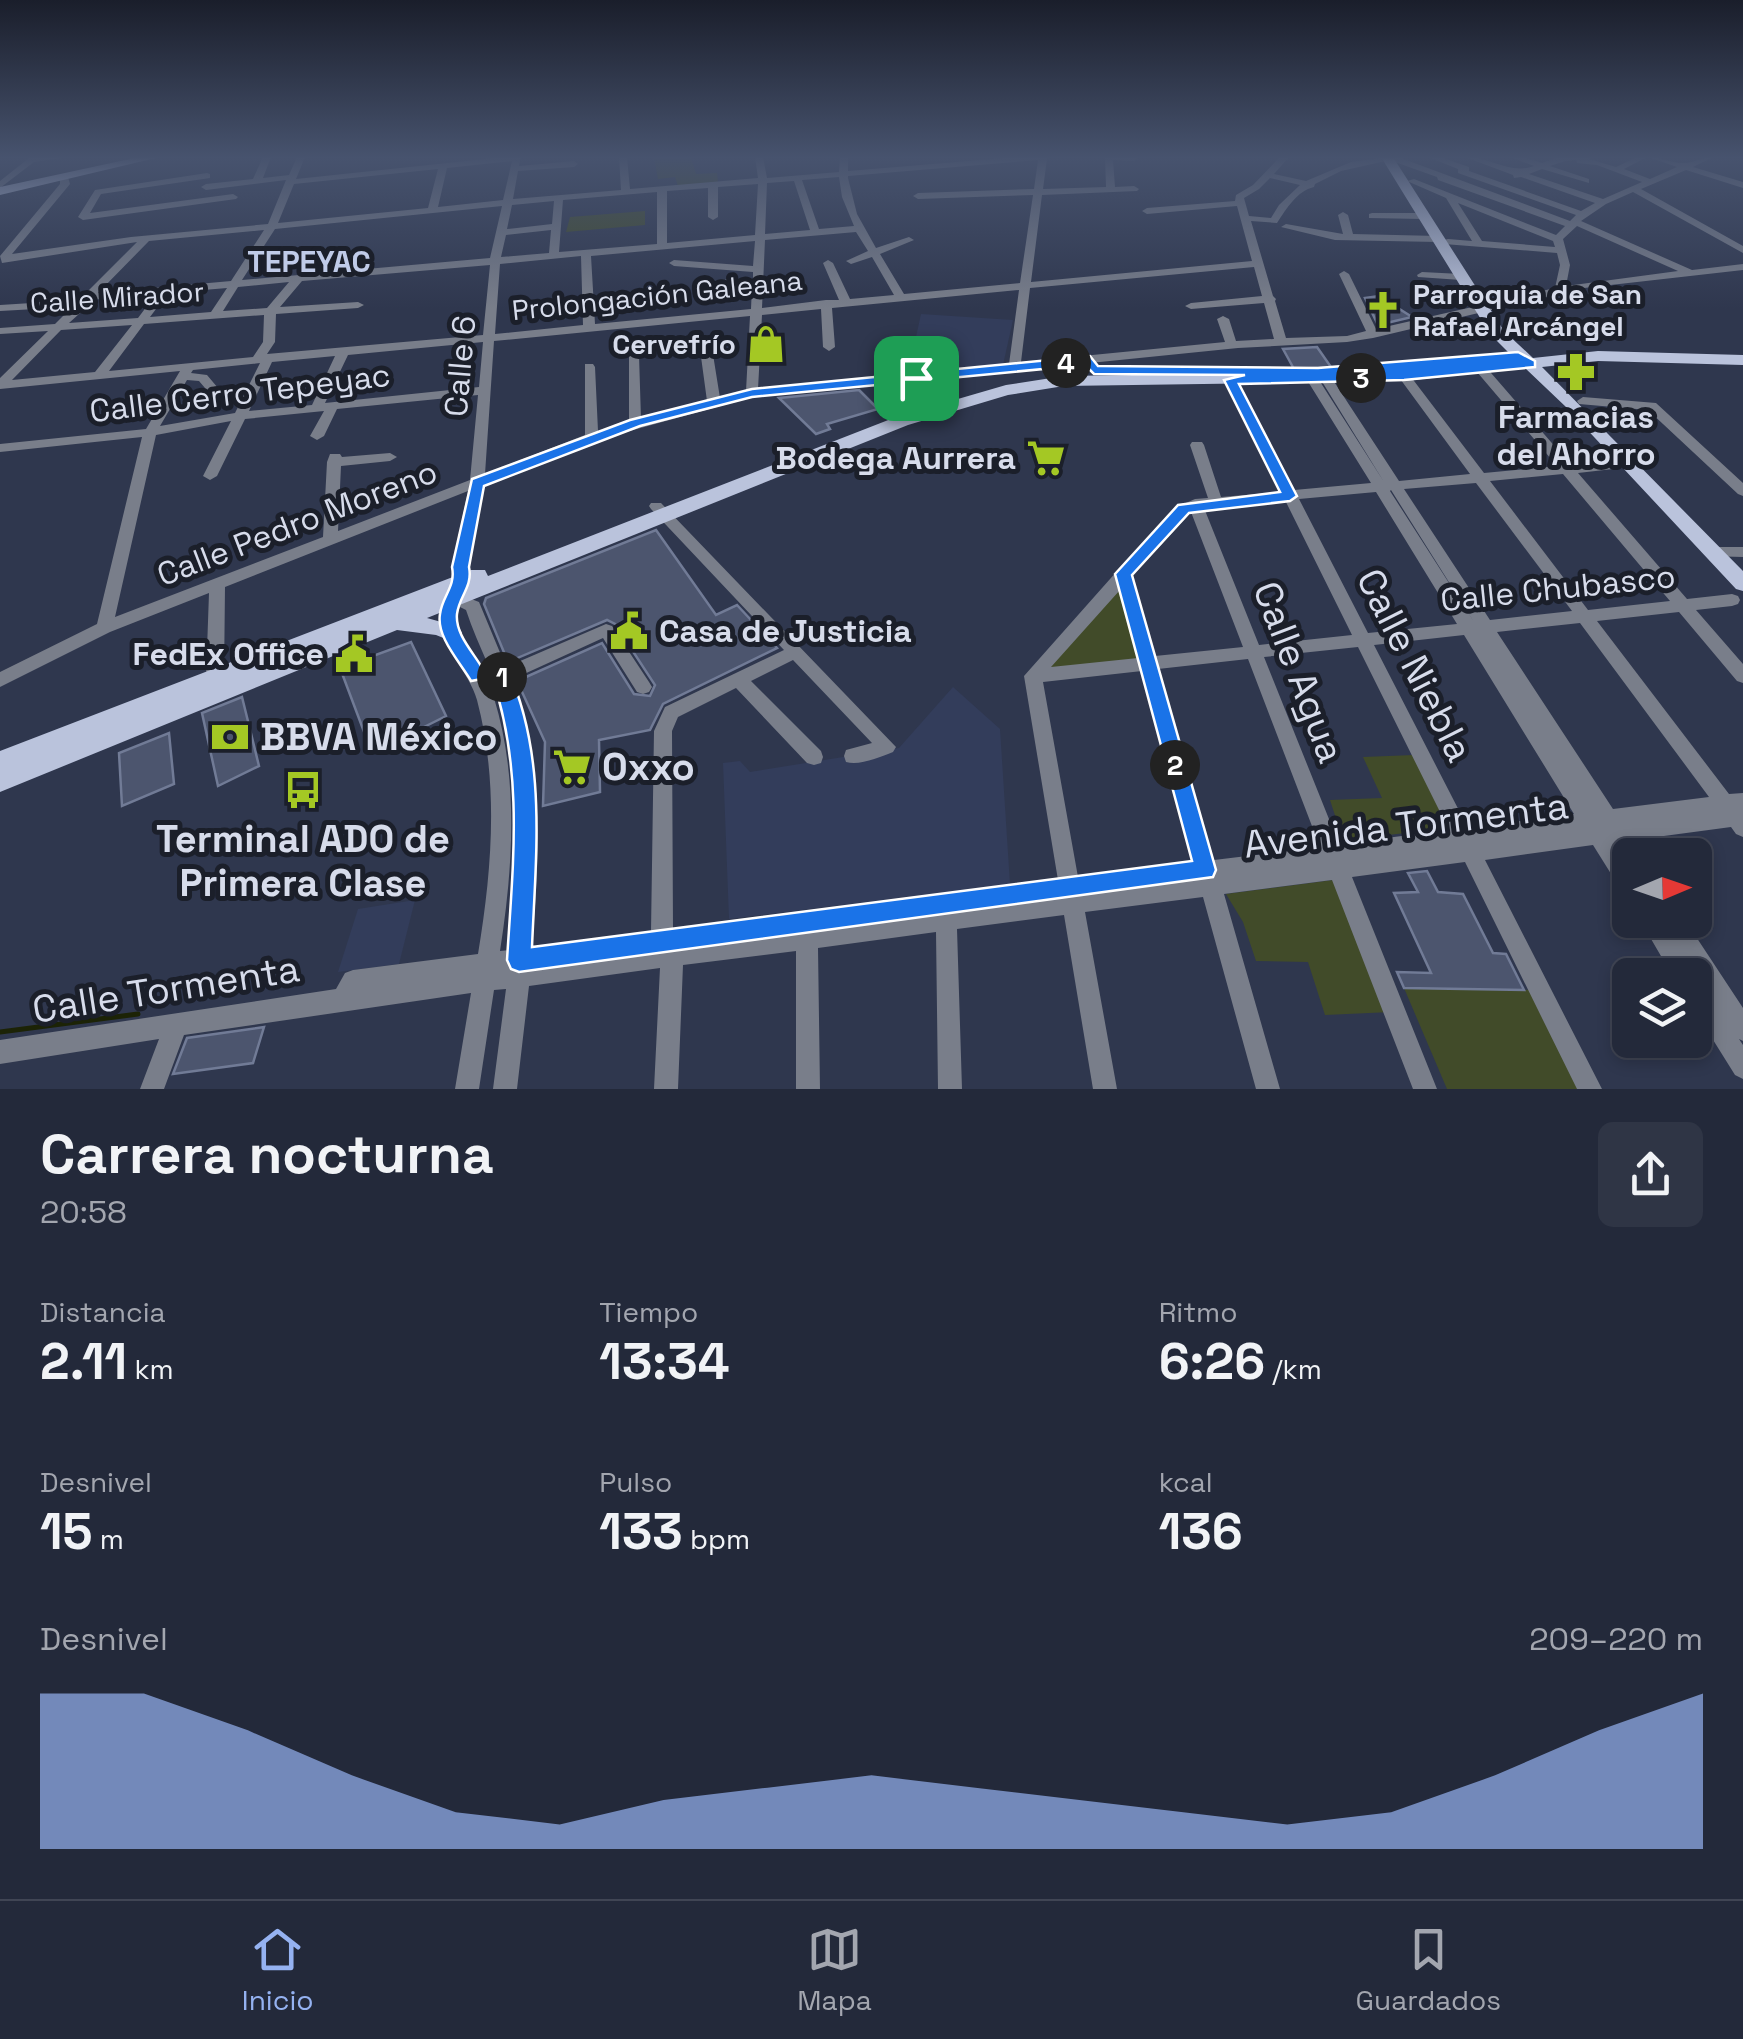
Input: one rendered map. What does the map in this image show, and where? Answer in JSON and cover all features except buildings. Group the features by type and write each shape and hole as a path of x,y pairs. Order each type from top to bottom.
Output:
{"main road":[{"path":"1422,208 1485,309"},
{"path":"1423,208 1424,212"},
{"path":"1443,241 1461,277 1485,309 1727,552 1737,592"},
{"path":"0,762 416,600 464,595 660,510 962,390 1092,365 1318,372 1598,356 1743,357"},
{"path":"0,782 398,623 660,510 902,421 1006,390 1064,381 1404,376 1481,370 1531,359"},
{"path":"1531,359 1583,401 1743,570"},
{"path":"398,623 440,627 450,633"}],"street":[{"path":"1,260 45,208"},
{"path":"88,208 82,217 115,208"},
{"path":"215,315 280,208"},
{"path":"1,260 146,238 453,208"},
{"name":"Calle 6","path":"450,633 448,614 464,595 460,567 477,483 492,336 495,261 508,208"},
{"path":"554,256 559,208"},
{"path":"662,208 662,247"},
{"path":"713,208 713,217"},
{"path":"752,393 762,208"},
{"path":"807,208 815,232"},
{"path":"850,208 856,229 900,295"},
{"path":"927,214 928,208"},
{"path":"1014,368 1036,208"},
{"path":"1147,211 1190,208"},
{"path":"1242,208 1281,342"},
{"path":"1246,218 1274,221 1280,208"},
{"path":"1457,208 1480,244"},
{"path":"1480,208 1560,244"},
{"path":"1501,216 1511,208"},
{"path":"1526,208 1577,221"},
{"path":"1552,208 1690,273"},
{"path":"1286,226 1348,237 1525,247 1560,244 1577,221 1595,208"},
{"path":"1667,208 1743,250"},
{"path":"1372,216 1424,212"},
{"path":"1343,215 1348,237"},
{"path":"1501,216 1525,247"},
{"path":"502,232 556,227"},
{"path":"0,308 856,229"},
{"path":"0,385 146,238"},
{"path":"852,261 909,240"},
{"path":"1560,244 1565,265 1560,290"},
{"path":"586,254 589,326"},
{"path":"674,263 756,269"},
{"path":"828,263 845,301"},
{"name":"Prolongación Galeana","path":"0,385 1260,263"},
{"name":"Calle Pedro Moreno","path":"0,680 104,628 592,437 752,393 1014,368 1092,365 1232,345 1373,335 1560,290 1743,267"},
{"path":"1344,274 1373,335"},
{"path":"1422,275 1461,277"},
{"path":"210,476 253,388 269,342 270,312 298,279"},
{"path":"728,281 755,282"},
{"path":"100,374 164,291"},
{"path":"1192,306 1271,299"},
{"path":"826,303 829,347"},
{"name":"Calle Mirador","path":"0,331 358,305"},
{"path":"1223,320 1232,345"},
{"path":"705,342 714,403"},
{"path":"316,409 344,350"},
{"path":"633,355 635,423"},
{"path":"589,366 592,437"},
{"path":"104,628 150,432 186,370 203,378 215,392 253,388"},
{"path":"1481,370 1743,676"},
{"path":"1404,376 1738,814"},
{"name":"Calle Niebla","path":"1231,380 1590,1089"},
{"path":"1320,380 1612,845"},
{"name":"Calle Cerro Tepeyac","path":"0,448 150,432 239,416 486,390"},
{"path":"1583,401 1641,402 1652,406 1743,491"},
{"path":"317,436 332,408"},
{"path":"1197,445 1216,502"},
{"path":"330,540 335,460 390,456"},
{"path":"1105,1089 1034,676 1184,509 1195,504 1608,466"},
{"name":"Calle Agua","path":"1195,504 1425,1089"},
{"path":"660,510 887,747 853,756"},
{"path":"1124,574 1146,664 1268,1089"},
{"path":"215,678 218,583"},
{"name":"Calle Chubasco","path":"1034,676 1681,604 1737,592"},
{"path":"464,595 500,671 517,722 528,800 519,968 505,1089"},
{"path":"478,676 606,630 643,687"},
{"path":"450,633 478,676 495,736 501,800 499,890 467,1089"},
{"path":"666,1089 662,731 671,712 795,652"},
{"path":"738,679 814,756"},
{"name":"Avenida Tormenta","path":"484,973 1604,827 1738,814"},
{"path":"1604,827 1615,838"},
{"path":"946,913 950,1089"},
{"path":"807,931 808,1089"},
{"path":"1685,938 1743,1029"},
{"name":"Calle Tormenta","path":"0,1052 175,1028 484,973"},
{"path":"1712,1017 1743,1067"},
{"path":"152,1089 175,1028"}],"shaded area":[{"path":"921,314 1013,320 1003,365 908,373"},
{"path":"953,687 1000,729 1010,884 729,919 723,763 740,761 750,772 899,748"},
{"path":"415,900 399,964 338,972 358,909"}],"green space":[{"path":"645,211 645,225 566,232 570,217"},
{"path":"1121,576 1146,664 1033,676"},
{"path":"1414,755 1451,828 1343,840 1330,800 1382,798 1363,757"},
{"path":"1341,879 1391,1012 1325,1015 1308,962 1256,961 1243,922 1226,894"},
{"path":"1404,988 1534,990 1582,1089 1447,1089"}],"waterway":[{"path":"0,1032 138,1014"}],"place":[{"name":"Parroquia de San Rafael Arcángel","path":"1383,310"},
{"name":"Cervefrío","path":"766,344"},
{"name":"Farmacias del Ahorro","path":"1576,372"},
{"name":"Bodega Aurrera","path":"1046,458"},
{"name":"Casa de Justicia","path":"629,631"},
{"name":"FedEx Office","path":"354,654"},
{"name":"BBVA México","path":"230,737"},
{"name":"Oxxo","path":"572,767"},
{"name":"Terminal ADO de Primera Clase","path":"303,790"}],"district":[{"name":"TEPEYAC","path":"309,261"}],"route":[{"path":"1518,356 1530,364 1404,376 1231,380 1290,496 1195,504 1184,509 1124,574 1205,870 519,960 528,800 517,722 498,666 478,676 450,633 448,614 463,580 460,567 477,483 592,437 752,393 916,378 1090,360 1094,370 1318,372 1518,356"}]}
